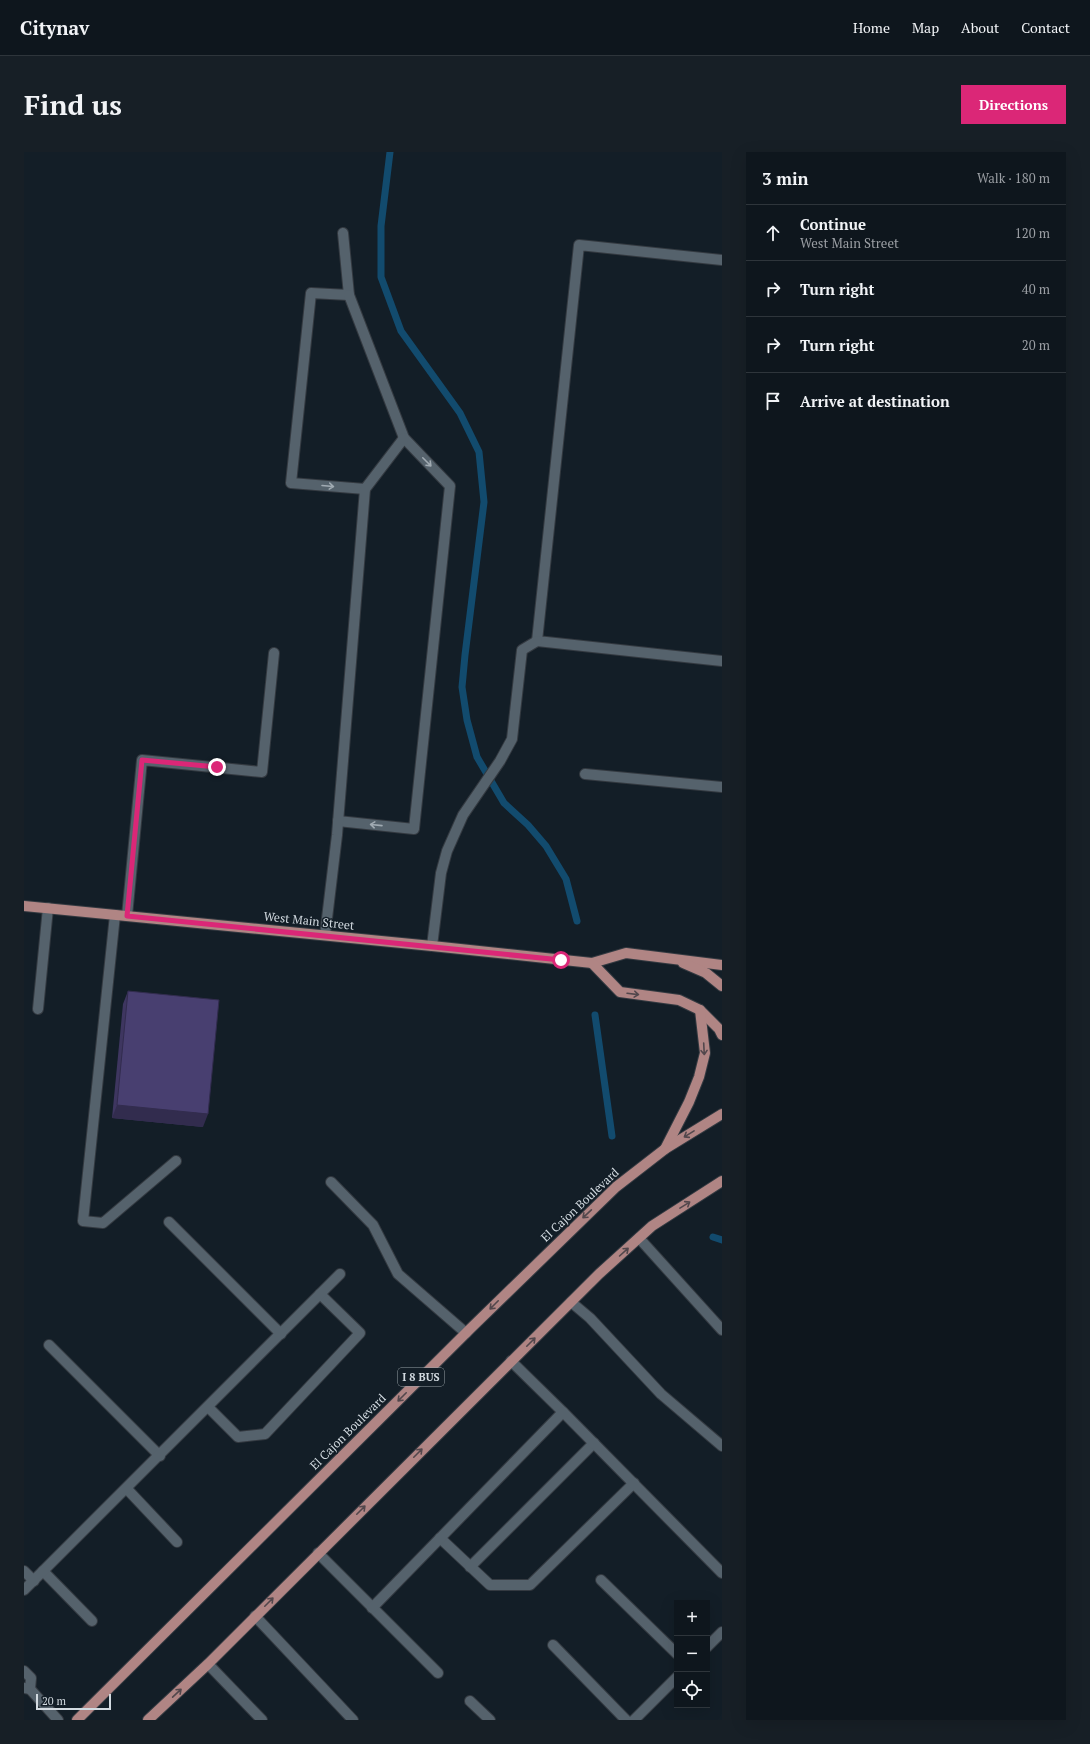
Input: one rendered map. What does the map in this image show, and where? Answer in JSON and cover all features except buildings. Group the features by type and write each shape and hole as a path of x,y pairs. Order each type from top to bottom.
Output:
{"main road":[{"name":"West Main Street","path":"24,906 592,963 626,953 722,965"},
{"path":"674,959 706,973 722,986"},
{"path":"592,963 620,992 679,1000 700,1010 719,1029 722,1035"},
{"path":"665,1149 688,1102 705,1053 700,1010"},
{"name":"El Cajon Boulevard","path":"78,1720 466,1333 616,1187 665,1149 722,1114"},
{"path":"148,1720 208,1664 511,1361 652,1226 722,1181"}],"lane":[{"path":"338,821 414,829 450,486 404,438 349,295 343,233"},
{"path":"537,641 579,245 722,260"},
{"path":"349,295 311,293 291,483 365,489"},
{"path":"325,935 338,821 365,489 404,438"},
{"path":"432,946 441,873 454,834 471,802 512,739 522,650 537,641 722,661"},
{"path":"127,916 142,760 262,772 274,653"},
{"path":"585,774 722,787"},
{"path":"38,1009 48,908"},
{"path":"115,915 83,1221 102,1223 176,1161"},
{"path":"331,1182 373,1225 398,1274 466,1333"},
{"path":"169,1222 281,1334"},
{"path":"640,1238 693,1300 722,1330"},
{"path":"24,1590 160,1456 340,1274"},
{"path":"208,1407 238,1438 265,1434 360,1333 320,1294"},
{"path":"572,1302 590,1318 661,1394 722,1446"},
{"path":"49,1345 160,1456"},
{"path":"511,1361 722,1573"},
{"path":"372,1608 563,1412"},
{"path":"470,1566 594,1443"},
{"path":"440,1538 490,1585 530,1585 634,1483"},
{"path":"127,1489 177,1542"},
{"path":"318,1553 438,1673"},
{"path":"24,1571 34,1581"},
{"path":"44,1571 92,1621"},
{"path":"601,1580 674,1651"},
{"path":"256,1616 353,1720"},
{"path":"710,1644 722,1632"},
{"path":"553,1645 626,1720"},
{"path":"208,1664 262,1720"},
{"path":"24,1671 31,1678 27,1689 58,1720"},
{"path":"634,1720 674,1680"},
{"path":"470,1701 490,1720"}],"waterway":[{"path":"390,152 381,226 381,277 401,331 460,413 479,452 484,502 462,687 467,720 477,757 504,803 528,825 546,846 566,879 577,921"},
{"path":"595,1015 612,1136"},
{"path":"713,1237 722,1240"}],"route":[{"path":"217,767 142,760 127,916 561,960"}]}
